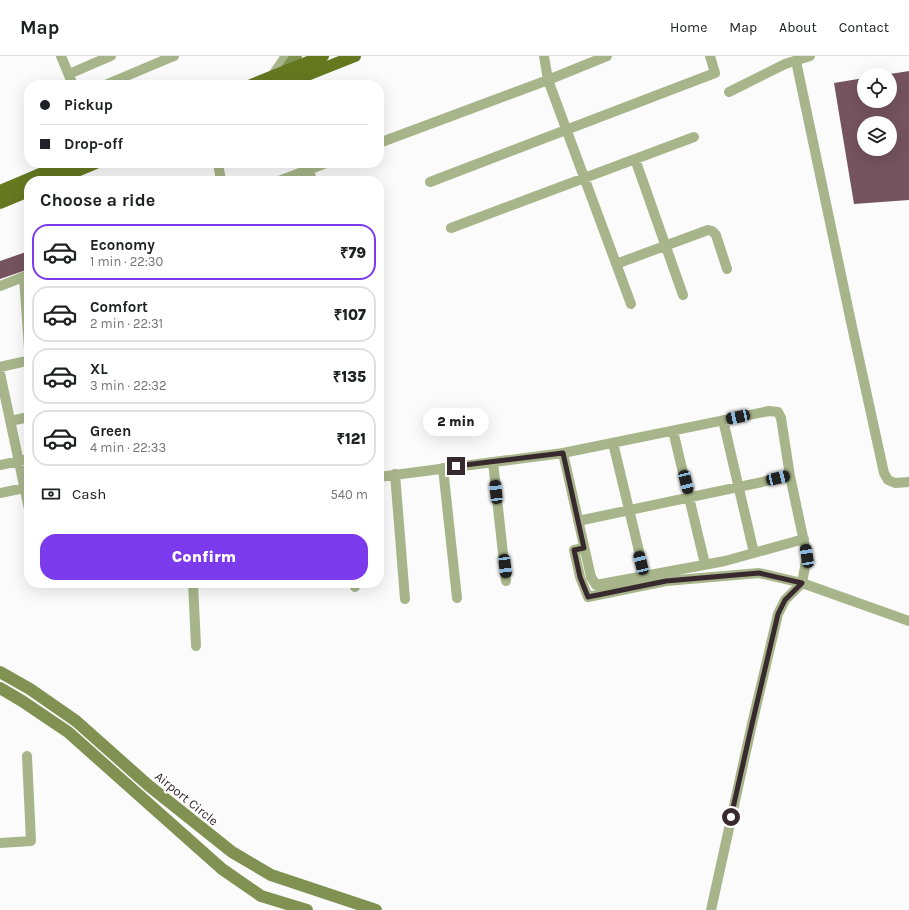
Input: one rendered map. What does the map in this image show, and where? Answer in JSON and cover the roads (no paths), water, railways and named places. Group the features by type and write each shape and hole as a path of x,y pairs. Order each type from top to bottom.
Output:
{"main road":[{"path":"275,80 286,70 296,56"},
{"path":"286,70 323,56"},
{"path":"295,80 355,56"},
{"path":"35,176 54,168"},
{"path":"65,176 84,168"},
{"path":"0,191 24,181"},
{"path":"0,203 24,193"},
{"name":"Airport Circle","path":"0,672 30,688 76,721 148,785 232,852 271,875 376,910"},
{"path":"0,688 68,732 222,869 261,896 308,910"}],"street":[{"path":"61,56 71,80"},
{"path":"68,74 111,56"},
{"path":"115,80 161,58 174,56"},
{"path":"274,80 286,56"},
{"path":"544,56 548,80 631,304"},
{"path":"384,141 548,80 606,56"},
{"path":"430,182 715,73 710,56"},
{"path":"729,92 786,64 810,56"},
{"path":"796,60 884,473 888,480 895,483 909,482"},
{"path":"451,228 694,137"},
{"path":"635,160 684,295"},
{"path":"293,176 314,168"},
{"path":"309,170 311,176"},
{"path":"616,264 666,247 708,230 712,231 716,235 728,269"},
{"path":"0,286 24,277"},
{"path":"0,367 24,362"},
{"path":"0,373 10,421 24,460 0,465"},
{"path":"384,476 563,453 769,411 778,412 781,418 790,476 807,556 802,583 785,600 778,614 711,910"},
{"path":"10,421 24,418"},
{"path":"723,420 754,553"},
{"path":"673,431 705,564"},
{"path":"613,443 644,576"},
{"path":"563,453 591,577 596,585 705,564 754,553 804,539"},
{"path":"493,462 506,581"},
{"path":"443,468 457,598"},
{"path":"395,474 404,599"},
{"path":"578,521 790,476"},
{"path":"0,493 24,489"},
{"path":"584,548 574,550 580,577 588,597 666,581 759,573 802,583 909,621"},
{"path":"193,588 196,646"},
{"path":"0,843 31,841 27,756"}]}
